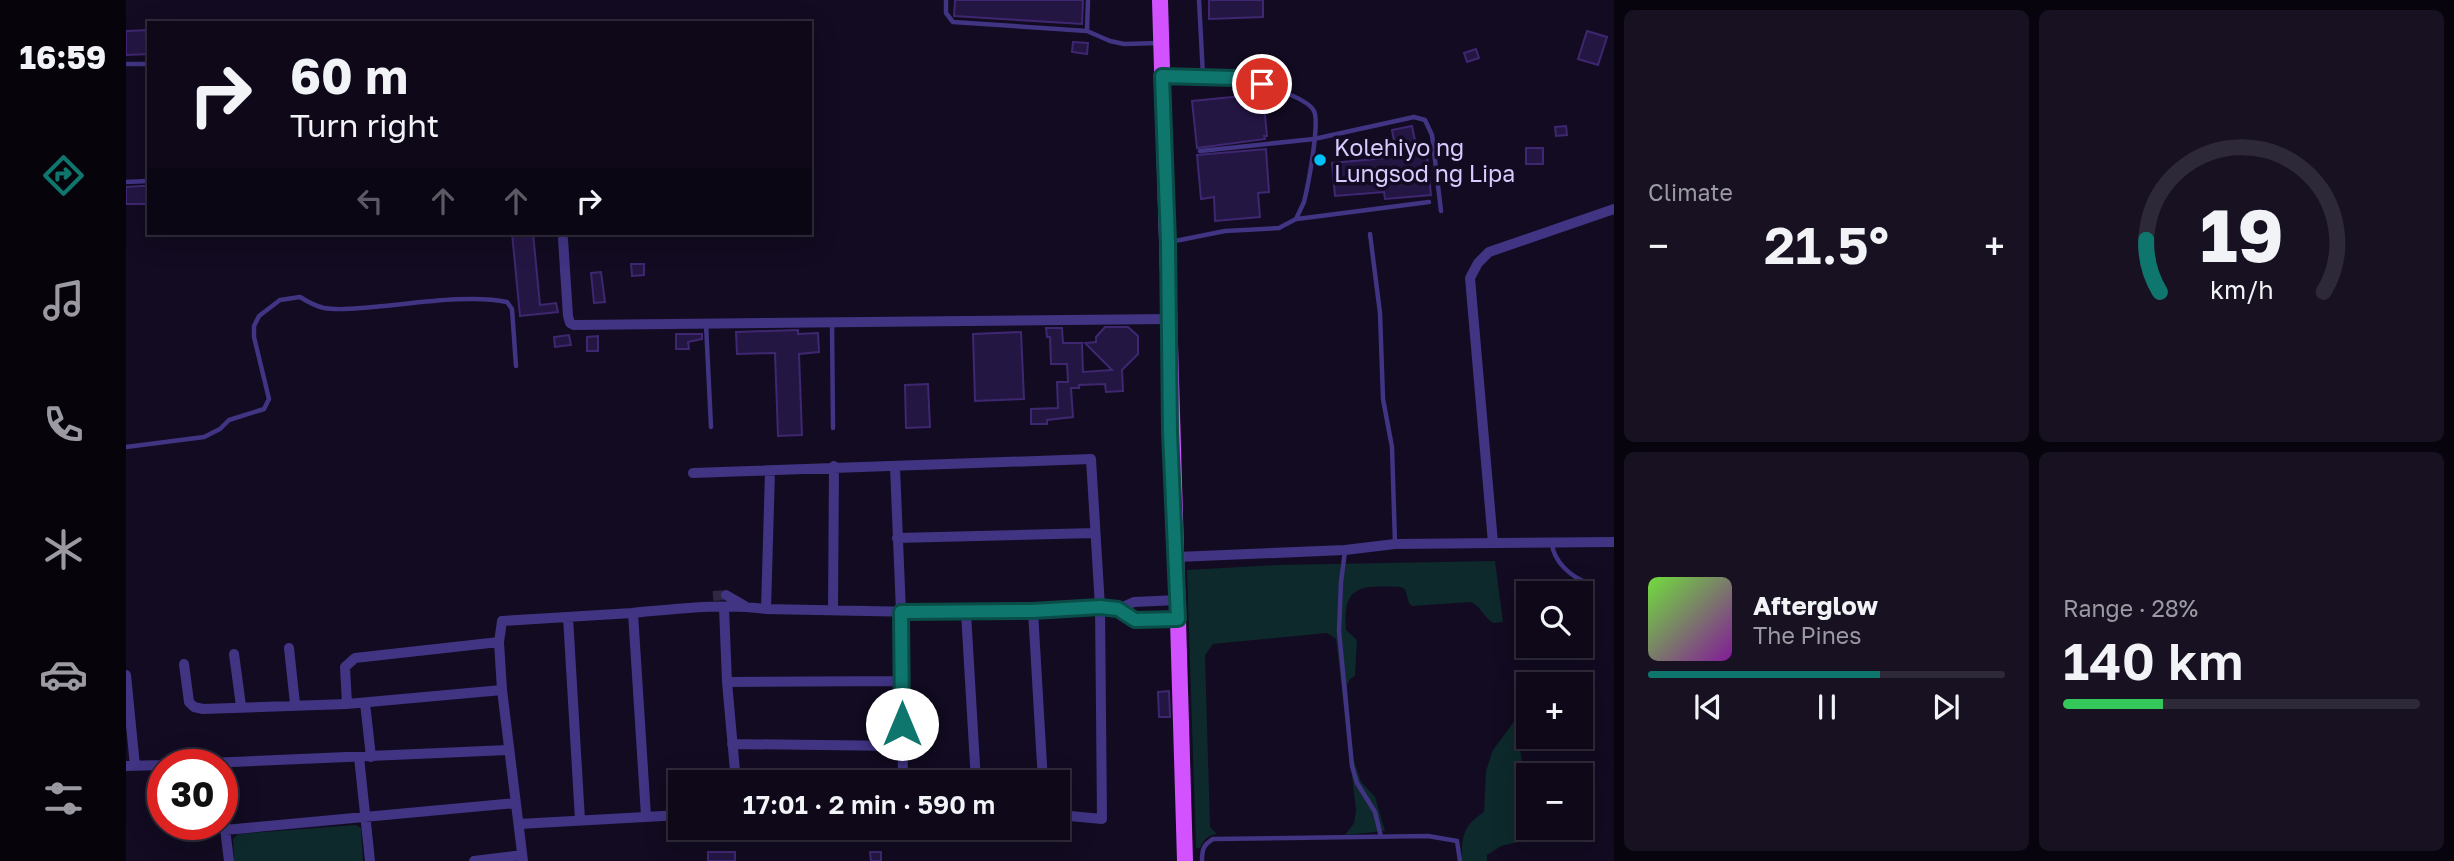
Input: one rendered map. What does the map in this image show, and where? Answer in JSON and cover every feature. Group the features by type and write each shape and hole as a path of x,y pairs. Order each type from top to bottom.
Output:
{"main road":[{"path":"1160,0 1168,242 1170,432 1177,557 1185,861"}],"street":[{"path":"1493,543 1470,278 1478,263 1489,252 1614,209"},
{"path":"564,239 570,323 1169,319"},
{"path":"693,473 1091,459 1100,607 1102,819 1070,816"},
{"path":"833,610 834,466"},
{"path":"895,467 901,612 903,770"},
{"path":"766,609 770,471"},
{"path":"897,538 1095,533"},
{"path":"1177,557 1345,550 1395,544 1614,542"},
{"path":"726,595 746,607"},
{"path":"698,606 713,596"},
{"path":"1118,609 1134,602 1178,600"},
{"path":"474,861 523,858 514,803 502,690 499,642 502,621 698,606 966,613 1100,607 1118,609 1135,620 1178,619"},
{"path":"724,608 735,770"},
{"path":"1032,611 1042,770"},
{"path":"633,613 646,816"},
{"path":"966,613 974,770"},
{"path":"568,617 580,820"},
{"path":"347,704 345,667 355,659 499,642"},
{"path":"289,648 295,705"},
{"path":"234,654 240,706"},
{"path":"184,664 188,702 203,709 365,703 502,690"},
{"path":"126,676 130,766"},
{"path":"727,682 902,681"},
{"path":"365,703 371,757"},
{"path":"732,744 902,746"},
{"path":"238,763 508,750"},
{"path":"359,757 370,861"},
{"path":"238,829 514,803"},
{"path":"519,824 668,815"},
{"path":"226,840 229,861"}],"lane":[{"path":"946,0 946,13 953,22 1087,31 1124,44 1161,43"},
{"path":"1087,31 1088,0"},
{"path":"1199,0 1203,76"},
{"path":"126,64 147,64"},
{"path":"1162,76 1234,78 1262,84 1313,108 1316,116 1308,187 1296,219"},
{"path":"1200,151 1314,139 1414,117 1425,120 1432,135 1441,211"},
{"path":"126,182 147,181"},
{"path":"1168,242 1225,231 1279,228 1296,219 1429,202"},
{"path":"1370,234 1380,313 1383,399 1392,447 1395,544"},
{"path":"126,447 204,438 229,420 264,409 270,399 254,337 254,326 260,316 280,300 300,297 312,305 344,309 435,302 507,302 512,309 516,366"},
{"path":"832,321 833,428"},
{"path":"706,323 711,426"},
{"path":"1552,544 1552,552 1565,569 1582,581"},
{"path":"1345,550 1340,582 1339,631 1352,766 1357,783 1375,812 1381,837"},
{"path":"1202,861 1202,850 1206,843 1213,839 1428,836 1457,841 1460,861"}],"green space":[{"path":"1495,561 1503,622 1493,623 1471,602 1412,606 1405,589 1401,587 1358,590 1348,603 1346,630 1357,640 1355,676 1347,685 1353,758 1361,782 1375,797 1385,831 1345,835 1354,823 1356,810 1336,639 1327,633 1213,644 1205,655 1210,827 1217,834 1208,837 1200,848 1196,848 1187,570 1275,565"},
{"path":"1516,719 1516,749 1520,749 1522,763 1516,763 1516,840 1528,840 1501,846 1487,855 1487,861 1462,861 1465,833 1472,822 1484,812 1486,771 1493,750"},
{"path":"356,825 361,828 363,861 234,861 233,840 238,840 238,834"}],"building":[{"path":"955,0 1083,0 1082,24 954,16"},
{"path":"1209,0 1263,0 1263,17 1209,19"},
{"path":"147,30 147,54 126,55 126,31"},
{"path":"1587,31 1607,37 1598,65 1578,59"},
{"path":"1073,42 1088,43 1087,54 1072,52"},
{"path":"1476,49 1479,58 1467,62 1464,53"},
{"path":"1263,94 1267,136 1264,136 1265,139 1197,148 1192,101"},
{"path":"1412,126 1418,155 1427,155 1431,195 1385,199 1384,192 1335,196 1332,163 1397,157 1392,130"},
{"path":"1566,126 1567,135 1556,136 1555,127"},
{"path":"1526,148 1543,148 1543,164 1526,164"},
{"path":"1266,149 1269,192 1258,193 1260,217 1215,221 1214,197 1201,199 1197,155"},
{"path":"147,186 147,204 126,204 126,187"},
{"path":"512,235 533,235 540,305 556,303 558,312 520,316"},
{"path":"631,264 644,264 644,275 632,276"},
{"path":"601,272 605,302 594,303 591,273"},
{"path":"1105,327 1128,327 1138,336 1138,354 1122,370 1123,391 1106,392 1105,384 1079,385 1079,388 1071,388 1073,417 1047,420 1047,424 1031,424 1031,409 1058,408 1057,382 1068,382 1067,364 1051,364 1050,337 1047,337 1046,328 1062,328 1063,343 1082,343 1083,372 1112,370 1085,343 1096,342 1096,337"},
{"path":"798,330 798,334 818,333 819,352 799,354 802,435 778,436 775,353 737,354 736,332"},
{"path":"1021,332 1024,399 975,401 973,334"},
{"path":"676,334 702,334 702,339 688,342 689,349 676,349"},
{"path":"569,335 571,345 555,347 554,337"},
{"path":"598,336 598,351 587,351 587,337"},
{"path":"928,384 930,427 906,428 905,385"},
{"path":"1169,691 1170,717 1159,717 1158,692"},
{"path":"708,852 735,852 735,861 708,861"},
{"path":"870,852 881,852 881,861 871,861"}],"tunnel":[{"path":"713,596 726,595"}],"place":[{"name":"Kolehiyo ng Lungsod ng Lipa","path":"1320,160"}],"route":[{"path":"902,724 901,612 966,613 1100,607 1118,609 1135,620 1178,619 1170,432 1168,242 1162,76 1234,78 1262,84"}]}
